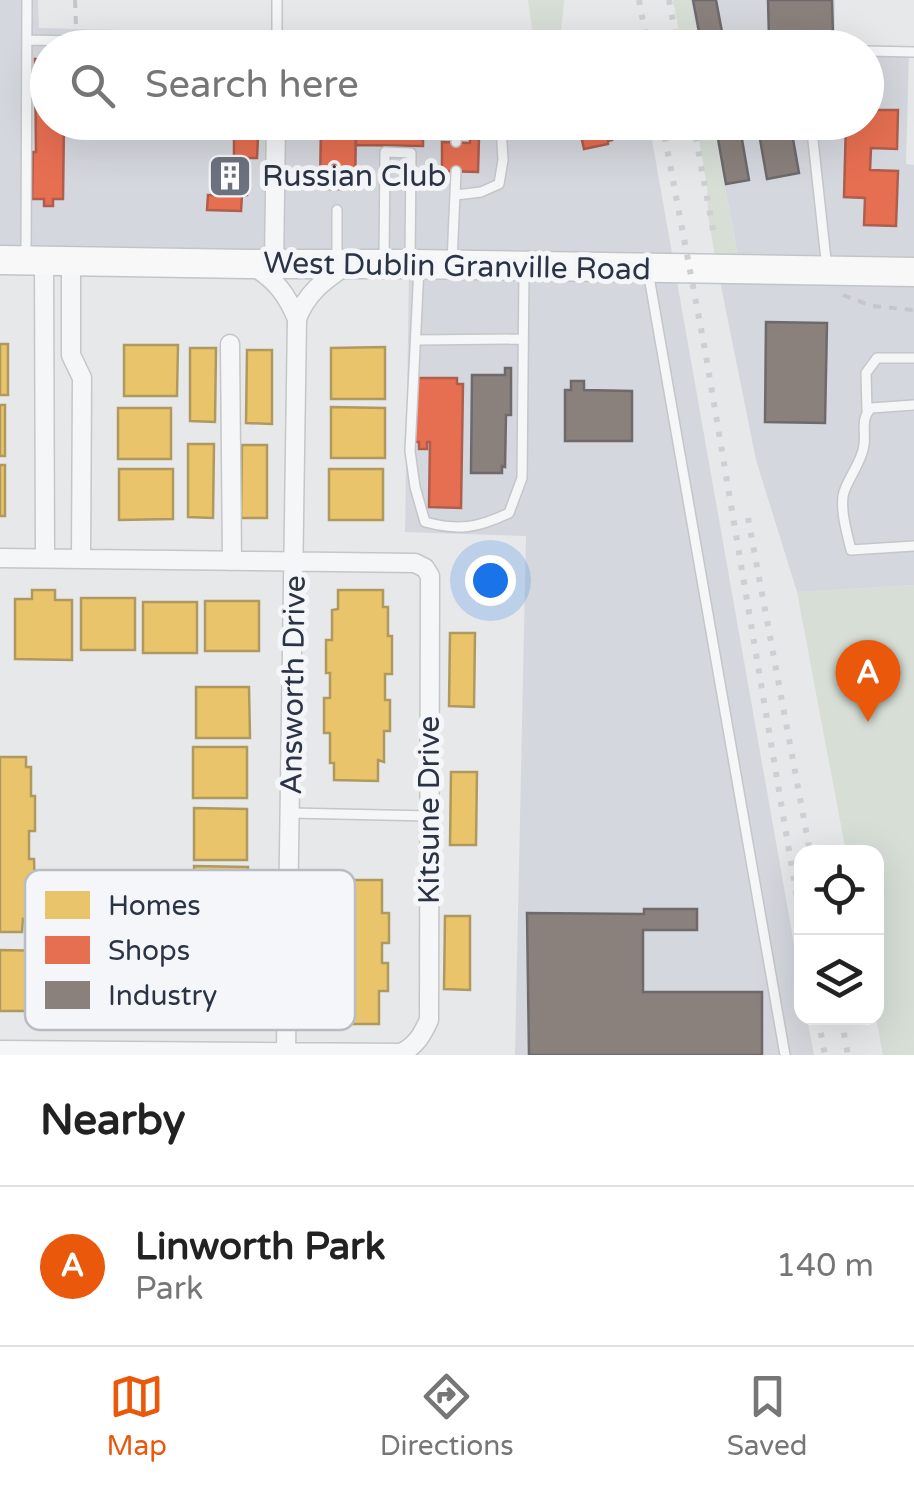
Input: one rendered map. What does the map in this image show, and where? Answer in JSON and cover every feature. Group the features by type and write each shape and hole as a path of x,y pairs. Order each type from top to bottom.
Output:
{"main road":[{"name":"West Dublin Granville Road","path":"35,261 914,272"}],"street":[{"path":"274,140 261,265 287,296 297,319"},
{"path":"35,261 44,558"},
{"path":"35,261 82,378 80,559"},
{"path":"297,319 311,292 343,264"},
{"name":"Answorth Drive","path":"289,870 297,319"},
{"path":"230,344 232,560"},
{"path":"0,558 294,562"},
{"name":"Kitsune Drive","path":"294,562 415,563 430,576 429,1020 412,1048 402,1053"},
{"name":"Answorth Drive","path":"286,1030 286,1052"},
{"path":"0,1050 402,1053"}],"lane":[{"path":"26,0 30,123"},
{"path":"277,0 277,30"},
{"path":"884,51 914,52"},
{"path":"31,140 35,261"},
{"path":"456,195 481,192 499,184 502,140"},
{"path":"814,140 827,271"},
{"path":"404,264 412,153 385,152 416,340 410,450 414,488 425,522 448,528 484,525 509,514 522,478 524,266"},
{"path":"452,264 456,171"},
{"path":"337,210 343,264"},
{"path":"648,268 785,1055"},
{"path":"416,340 523,340"},
{"path":"914,358 877,358 866,373 864,446 843,492 844,524 851,550 914,546"},
{"path":"867,411 914,405"},
{"path":"290,813 429,816"}],"path":[{"path":"74,0 77,30"},
{"path":"843,295 872,306 914,310"}],"shaded area":[{"path":"0,0 38,0 39,28 118,30 30,30 30,140 652,140 794,944 794,1025 808,1025 814,1055 515,1055 526,536 405,532 409,272 0,273"},
{"path":"528,0 564,0 561,30 532,30"},
{"path":"673,0 690,0 696,30 679,30"},
{"path":"690,0 835,0 835,30 696,30"},
{"path":"909,49 906,164 914,165 914,585 797,592 756,460 715,256 738,256 716,140 884,140 884,50"},
{"path":"699,140 716,140 738,257 715,256"},
{"path":"914,585 914,1055 883,1055 877,1025 884,1025 884,845 845,845 797,592"}],"building: Homes":[{"path":"0,344 8,344 8,395 0,395"},
{"path":"124,345 178,345 177,396 124,396"},
{"path":"385,347 385,399 331,399 331,348"},
{"path":"190,348 216,348 215,422 190,421"},
{"path":"247,350 272,350 272,424 246,423"},
{"path":"0,405 5,405 5,456 0,456"},
{"path":"331,407 385,408 385,458 331,458"},
{"path":"118,408 171,408 171,459 118,459"},
{"path":"188,444 214,444 213,518 188,517"},
{"path":"242,445 267,445 267,518 241,518"},
{"path":"0,465 5,465 5,516 0,516"},
{"path":"119,469 173,469 173,519 119,520"},
{"path":"329,469 383,469 383,520 329,520"},
{"path":"32,590 55,590 55,600 72,600 72,660 15,659 15,599 32,599"},
{"path":"338,590 383,590 383,607 388,607 392,674 385,674 385,700 390,700 390,731 384,731 384,762 378,760 378,781 334,780 334,763 330,763 330,733 324,733 324,698 330,698 326,640 332,640 332,610 338,609"},
{"path":"81,598 135,598 135,650 81,650"},
{"path":"205,601 259,601 259,651 205,651"},
{"path":"143,602 197,602 197,653 143,653"},
{"path":"450,633 475,633 474,707 449,706"},
{"path":"196,687 249,687 250,738 196,738"},
{"path":"193,747 247,747 247,798 193,798"},
{"path":"0,757 26,757 26,767 31,767 31,796 35,796 35,831 29,831 29,859 34,859 34,870 25,870 22,932 0,932"},
{"path":"451,772 477,772 476,845 450,845"},
{"path":"194,808 247,809 247,860 194,860"},
{"path":"194,866 248,867 248,870 194,870"},
{"path":"355,880 382,880 382,913 389,913 389,943 382,943 382,963 388,963 388,991 379,991 379,1024 355,1024"},
{"path":"445,916 470,916 470,990 444,989"},
{"path":"0,950 25,951 25,1011 0,1011"}],"building: Shops":[{"path":"884,110 898,110 897,149 871,148 870,170 898,171 896,226 864,225 865,198 844,197 846,140 884,140"},
{"path":"36,140 64,140 63,199 53,199 53,206 44,206 44,199 32,199"},
{"name":"Russian Club","path":"234,140 258,140 257,158 243,158 243,181 248,180 241,211 207,210 208,195 216,195 217,170 234,170"},
{"path":"321,140 356,140 355,189 320,189"},
{"path":"356,140 423,140 423,146 356,145"},
{"path":"479,140 478,172 442,171 442,142"},
{"path":"582,140 612,140 608,144 584,149"},
{"path":"418,378 457,378 457,384 463,384 461,508 429,507 430,442 427,449 419,449 419,442 414,442"}],"building: Industry":[{"path":"693,0 716,0 722,30 699,30"},
{"path":"768,0 832,0 833,30 769,30"},
{"path":"718,140 742,140 749,180 726,184"},
{"path":"760,140 793,140 799,173 767,179"},
{"path":"766,322 827,323 825,423 765,422"},
{"path":"505,368 511,368 511,415 506,415 505,467 502,466 502,473 471,473 472,375 505,375"},
{"path":"571,381 584,381 584,390 632,391 632,441 565,441 565,390 571,390"},
{"path":"644,909 697,909 697,930 643,930 643,992 762,992 762,1055 529,1055 527,913 644,914"}],"railway":[{"path":"639,0 645,30"},
{"path":"669,0 675,30"},
{"path":"665,140 705,350 794,880"},
{"path":"696,140 713,230"},
{"path":"748,518 809,845"},
{"path":"819,1025 825,1055"},
{"path":"842,1025 848,1055"}],"place":[{"name":"Russian Club","path":"230,176"},
{"name":"Linworth Park","path":"868,722"}]}
